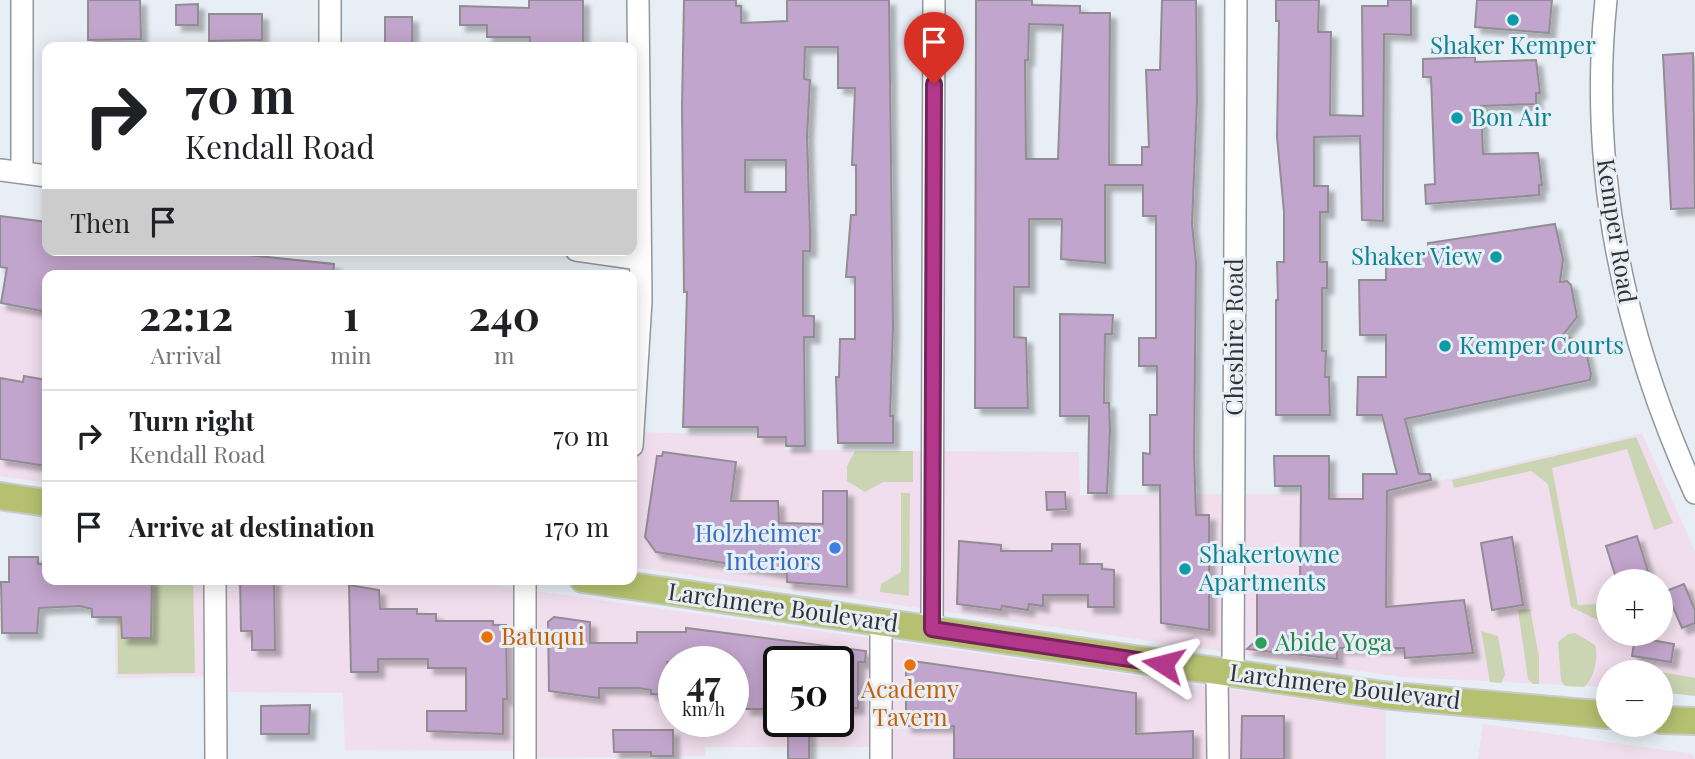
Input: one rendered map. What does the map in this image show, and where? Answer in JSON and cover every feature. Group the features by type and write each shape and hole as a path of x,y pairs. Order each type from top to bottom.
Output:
{"main road":[{"path":"0,496 42,502"},
{"name":"Larchmere Boulevard","path":"636,585 1383,695 1596,714"}],"street":[{"path":"22,0 22,172"},
{"path":"330,0 330,42"},
{"path":"637,365 641,301 638,0"},
{"path":"932,629 934,0"},
{"name":"Cheshire Road","path":"1218,759 1225,673 1236,0"},
{"name":"Kemper Road","path":"1606,0 1601,87 1603,148 1618,267 1641,356 1667,430 1695,493"},
{"path":"0,170 42,175"},
{"path":"618,256 639,259"},
{"path":"215,585 216,759"},
{"path":"525,585 525,759"},
{"path":"881,622 881,759"}],"shaded area":[{"path":"0,306 42,312 42,482 0,476"},
{"path":"637,432 784,436 785,450 1079,452 1080,495 1388,493 1642,433 1695,551 1695,696 1673,693 1673,660 1596,660 1596,686 1402,677 637,568"},
{"path":"114,585 494,585 1386,711 1386,759 892,759 892,749 867,747 705,747 705,756 536,758 535,751 345,750 343,693 229,692 229,676 116,678"},
{"path":"1483,724 1692,754 1695,759 1478,759"}],"green space":[{"path":"1636,437 1673,523 1654,530 1627,449 1552,468 1578,605 1596,604 1596,619 1571,607 1548,484 1531,471 1454,488 1452,480"},
{"path":"855,451 913,451 913,482 883,482 865,492 847,481 847,466"},
{"path":"901,493 910,493 909,596 880,592 881,584 901,572"},
{"path":"117,585 193,585 195,673 118,674"},
{"path":"1530,609 1539,657 1539,684 1533,684 1528,679 1518,610"},
{"path":"1481,631 1498,636 1505,675 1501,683 1490,682"},
{"path":"1575,633 1595,645 1596,661 1593,673 1584,687 1565,686 1561,681 1558,642 1568,634"},
{"path":"1673,674 1695,678 1695,696 1673,693"}],"building":[{"path":"88,0 140,0 141,39 88,40"},
{"path":"529,0 583,0 583,42 530,42 530,37 487,37 487,25 460,25 460,6 529,8"},
{"path":"684,0 736,0 736,6 741,6 741,23 787,21 787,0 889,0 893,326 890,416 893,416 893,443 838,443 836,377 839,377 840,339 855,339 855,277 846,277 851,215 856,215 856,165 852,165 855,88 838,88 838,47 805,47 804,79 810,80 807,137 810,251 803,251 803,316 814,316 814,337 804,337 805,446 786,446 786,437 758,437 758,427 683,427 687,292 684,292","holes":["745,160 786,160 786,192 745,192"]},
{"path":"976,0 1032,0 1032,5 1080,6 1080,13 1110,13 1109,165 1142,165 1142,147 1149,147 1146,70 1160,70 1162,0 1196,0 1197,100 1192,224 1196,262 1194,454 1196,515 1209,515 1209,630 1161,623 1160,485 1143,485 1143,453 1150,454 1150,415 1157,415 1157,366 1139,366 1139,338 1156,338 1156,216 1143,216 1143,185 1105,185 1105,263 1061,259 1062,219 1029,219 1029,287 1014,287 1014,337 1026,338 1028,408 975,408","holes":["1029,24 1063,25 1058,159 1026,159 1025,60 1028,60"]},
{"path":"1276,0 1319,0 1318,32 1331,32 1330,115 1363,116 1362,6 1388,6 1388,0 1411,0 1411,35 1384,34 1383,221 1362,220 1360,136 1314,137 1314,186 1328,186 1328,212 1320,212 1320,262 1327,262 1327,288 1322,288 1322,351 1326,351 1325,377 1329,377 1330,415 1276,415 1277,262 1284,262 1284,212 1277,137 1279,21 1276,21"},
{"name":"Shaker Kemper","path":"1477,0 1552,0 1549,33 1475,27"},
{"path":"198,4 198,25 176,25 176,5"},
{"path":"209,14 262,14 262,40 209,41"},
{"path":"385,17 412,17 412,42 385,42"},
{"path":"1693,53 1695,208 1671,209 1663,55"},
{"name":"Bon Air","path":"1475,57 1475,62 1536,60 1540,93 1536,93 1536,104 1481,106 1483,154 1538,153 1542,185 1539,185 1539,195 1426,204 1425,185 1435,184 1431,77 1423,77 1423,59"},
{"path":"0,216 42,221 42,256 258,256 334,264 333,270 42,270 42,311 1,303 7,268 0,267"},
{"path":"1555,224 1563,259 1560,282 1567,281 1571,285 1577,317 1563,335 1584,343 1590,380 1405,419 1419,474 1430,474 1431,480 1387,491 1386,607 1464,600 1473,653 1405,658 1404,648 1337,648 1337,659 1247,649 1257,640 1257,584 1300,584 1301,486 1275,486 1274,456 1329,456 1329,499 1363,499 1363,474 1397,474 1382,415 1357,415 1358,377 1386,377 1386,335 1360,335 1359,280 1386,280 1386,258 1429,253 1428,243"},
{"path":"1060,314 1113,315 1112,334 1105,334 1104,403 1109,403 1110,431 1107,493 1088,493 1089,416 1060,416"},
{"path":"24,376 42,379 42,465 0,459 0,378 23,382"},
{"path":"663,452 736,462 731,501 778,501 779,523 823,524 823,491 847,491 847,587 787,582 787,573 656,552 645,537 657,456 662,456"},
{"path":"1046,492 1065,492 1066,509 1047,510"},
{"path":"1637,536 1647,569 1613,569 1606,546"},
{"path":"1512,537 1523,605 1492,610 1481,543"},
{"path":"959,541 1001,545 1001,551 1052,551 1052,544 1080,544 1080,564 1102,564 1102,569 1114,570 1114,607 1088,607 1088,595 1043,595 1043,606 1029,604 1028,610 1002,606 1001,610 957,604"},
{"path":"9,557 38,557 38,564 42,564 42,585 152,585 151,638 122,638 121,617 92,617 92,609 80,606 39,608 37,633 2,633 1,582 9,582"},
{"path":"1684,584 1695,610 1695,623 1682,628 1673,607 1673,588"},
{"path":"240,585 274,585 275,650 252,650 252,631 241,631"},
{"path":"349,585 379,590 380,609 417,609 417,614 436,614 436,621 493,621 493,625 506,625 507,699 503,699 503,734 427,731 427,711 466,711 466,668 428,668 428,659 378,659 378,672 351,672"},
{"path":"554,617 590,622 590,643 637,643 637,632 686,632 686,628 827,646 763,646 763,709 749,709 749,646 658,646 658,694 651,694 651,690 639,688 599,688 599,698 549,691 548,622"},
{"path":"1674,644 1671,660 1632,656 1634,646"},
{"path":"854,649 866,651 865,662 858,662 858,708 854,708"},
{"path":"906,660 1136,693 1136,734 1193,731 1193,759 954,759 954,726 906,726"},
{"path":"310,705 309,734 261,734 261,706"},
{"path":"1242,716 1284,716 1284,759 1241,759"},
{"path":"613,730 658,730 658,737 673,737 673,756 651,756 651,752 614,752"},
{"path":"788,737 809,737 809,759 788,759"}],"place":[{"name":"Shaker Kemper","path":"1513,20"},
{"name":"Bon Air","path":"1457,118"},
{"name":"Shaker View","path":"1496,257"},
{"name":"Kemper Courts","path":"1445,346"},
{"name":"Holzheimer Interiors","path":"835,548"},
{"name":"Shakertowne Apartments","path":"1185,569"},
{"name":"Batuqui","path":"487,637"},
{"name":"Abide Yoga","path":"1261,643"},
{"name":"Academy Tavern","path":"910,665"}],"route":[{"path":"934,84 932,629 1163,664"}]}
